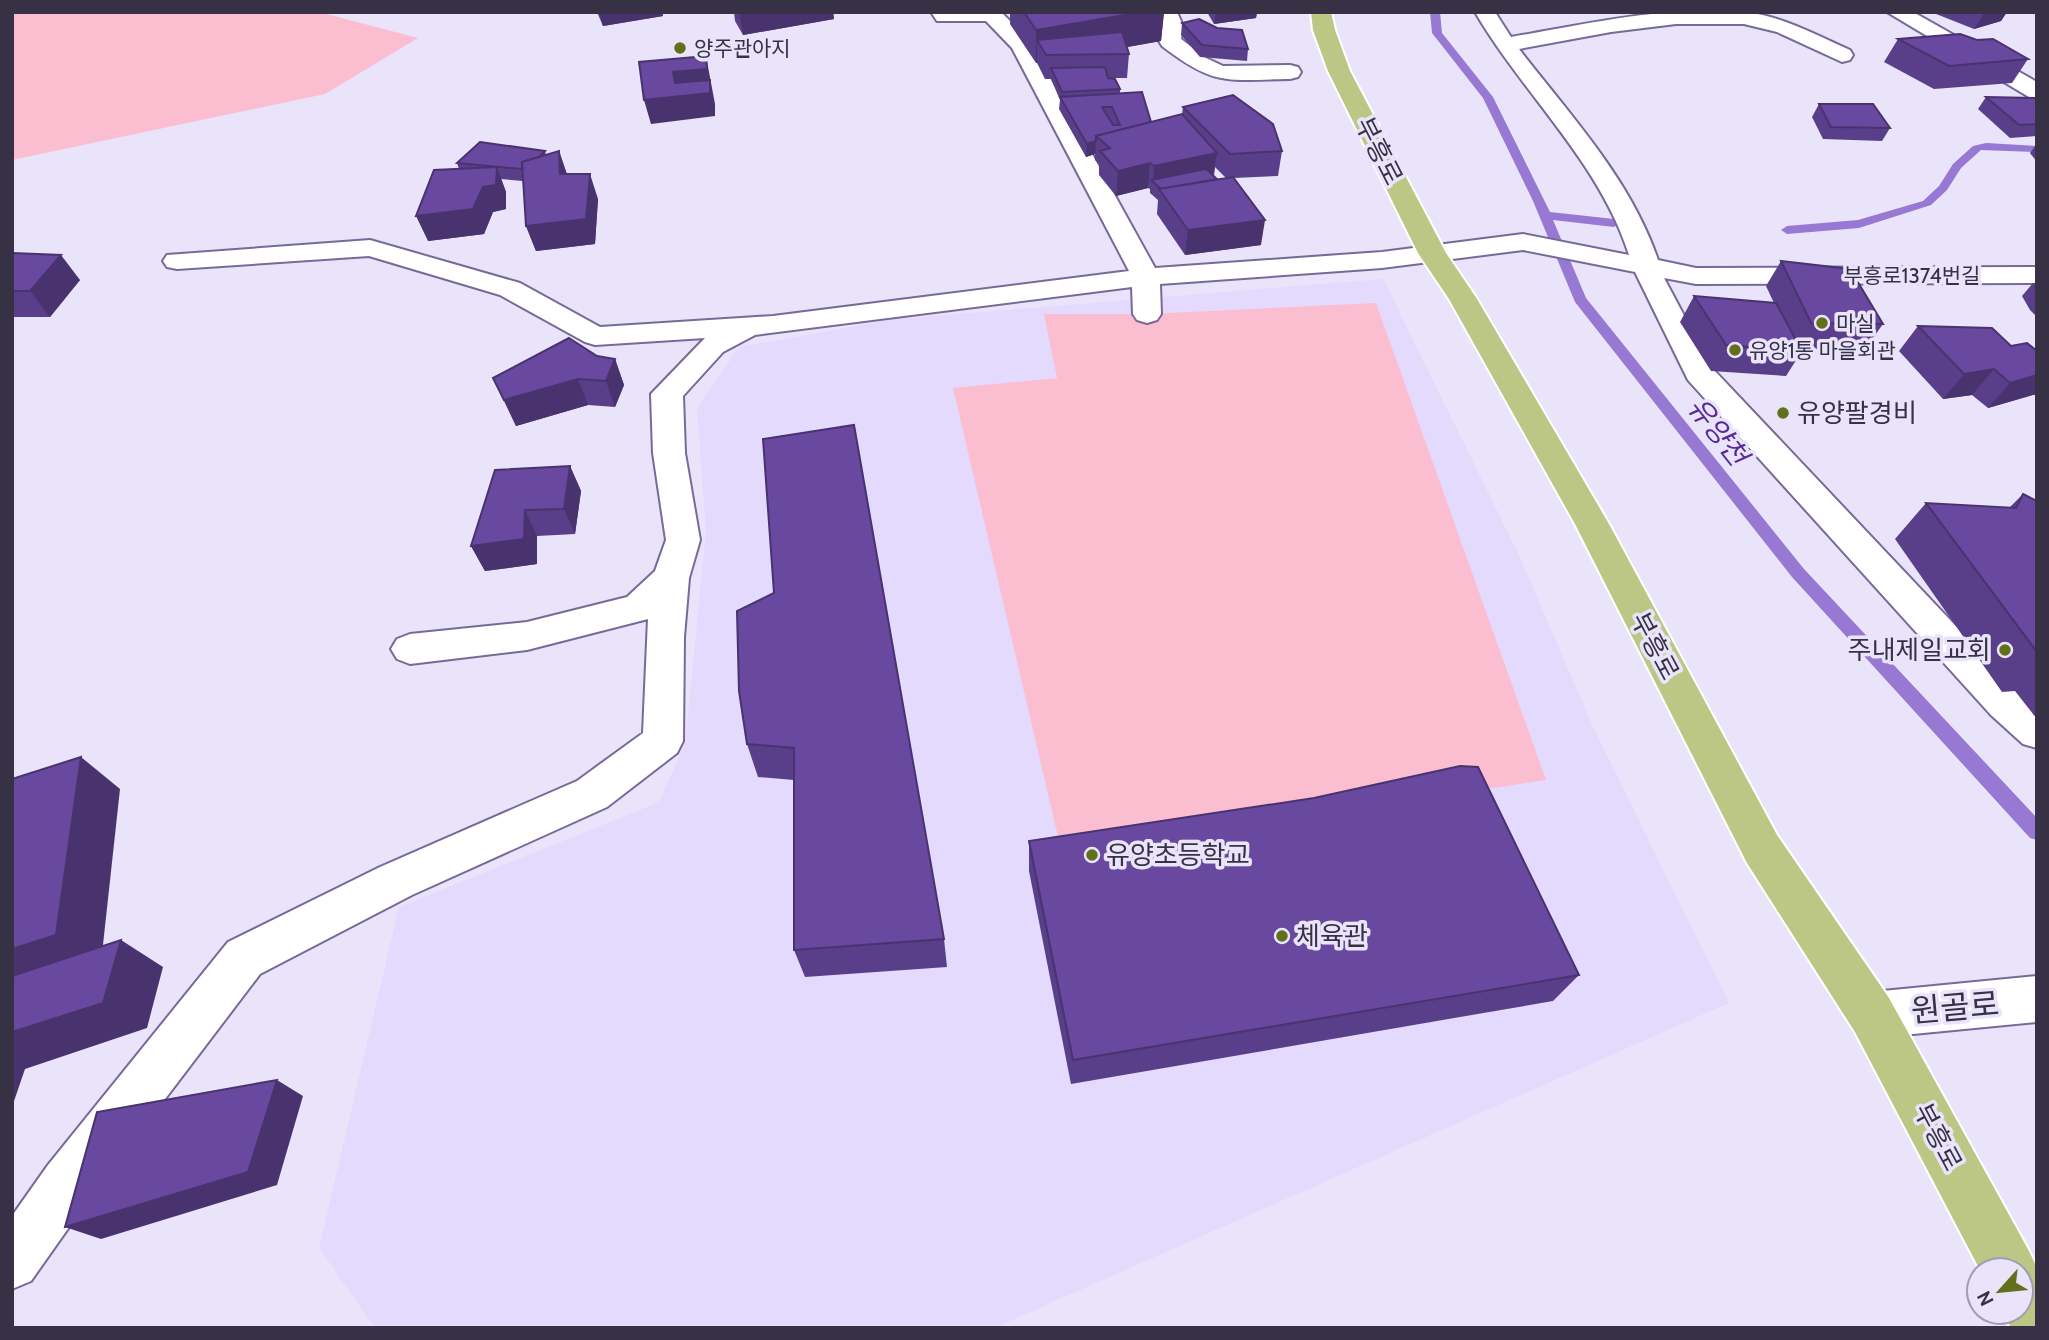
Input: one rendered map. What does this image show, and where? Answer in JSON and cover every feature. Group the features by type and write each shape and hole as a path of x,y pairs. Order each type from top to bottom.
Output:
{"main road":[{"name":"부흥로","path":"1321,12 1324,30 1339,71 1433,253 1463,299 1592,524 1762,849 1872,1015 2002,1256"}],"street":[{"path":"942,12 944,17 991,14 1021,45 1146,277 1147,314"},
{"path":"1167,12 1174,29 1170,41 1198,63 1220,72 1290,72"},
{"path":"1485,12 1505,45 1606,178 1634,228 1635,266 1651,280 1699,373 2005,705 2037,732"},
{"path":"1896,12 1957,44 2037,92"},
{"path":"1505,45 1611,26 1676,18 1744,18 1784,27 1842,55"},
{"name":"부흥로1374번길","path":"1433,253 1522,242 1696,276 2037,275"},
{"path":"177,261 370,248 510,289 595,336 749,326 1146,277 1382,260 1433,253"},
{"path":"12,1262 67,1184 244,958 396,881 592,794 663,741 665,637 671,578 683,540 669,453 667,394 712,346 749,326"},
{"path":"410,649 527,636 639,608 671,578"},
{"name":"원골로","path":"1872,1015 2037,999"}],"shaded area":[{"path":"12,12 319,12 418,38 325,94 12,160"},
{"name":"유양초등학교","path":"1383,279 1519,555 1594,729 1729,1003 994,1328 375,1328 319,1248 399,907 659,802 685,744 706,531 697,408 739,347 896,319"},
{"path":"1376,303 1546,780 1062,854 953,388 1057,378 1044,314 1147,314"}],"building":[{"path":"1024,12 1143,12 1036,30"},
{"path":"1199,19 1217,28 1242,30 1248,49 1202,45 1182,23"},
{"path":"1122,32 1129,54 1046,55 1037,40"},
{"path":"1960,34 1977,40 1993,39 2028,59 1949,66 1898,39"},
{"path":"706,56 707,69 673,72 675,83 710,80 710,93 644,100 639,62"},
{"path":"1105,67 1108,78 1115,79 1120,89 1062,92 1051,68"},
{"path":"1142,92 1151,122 1096,136 1096,141 1087,144 1060,97","holes":["1102,107 1112,107 1120,125 1113,125"]},
{"path":"1233,95 1273,124 1282,151 1230,154 1183,107"},
{"path":"1986,97 2037,98 2037,124 2019,125"},
{"path":"1819,104 1873,104 1890,128 1831,127"},
{"path":"1182,114 1217,153 1154,166 1150,163 1118,171 1100,151 1110,148 1096,136"},
{"path":"480,142 545,151 539,157 522,162 522,169 457,163"},
{"path":"559,151 560,174 590,174 586,219 526,226 522,162"},
{"path":"497,167 496,185 483,187 473,209 416,216 434,170"},
{"path":"1206,169 1217,179 1161,189 1151,180"},
{"path":"1233,177 1265,220 1188,230 1159,189"},
{"path":"12,253 61,255 30,291 12,291"},
{"path":"1781,261 1850,269 1883,324 1811,323"},
{"path":"1694,296 1776,303 1802,351 1726,345"},
{"path":"1918,326 1992,328 2011,346 2027,343 2037,351 2037,375 2010,383 1994,369 1964,374"},
{"path":"569,338 597,356 615,359 606,381 578,379 504,400 493,378"},
{"path":"854,425 944,939 794,950 794,748 747,744 739,691 737,611 774,593 763,439"},
{"path":"570,466 564,509 525,510 524,539 471,546 495,470"},
{"path":"2023,494 2037,501 2037,652 1926,503 2016,508"},
{"path":"81,757 56,935 12,949 12,779"},
{"name":"체육관","path":"1460,766 1478,767 1579,975 1073,1060 1029,841 1314,798"},
{"path":"121,940 103,1003 12,1032 12,976"},
{"path":"277,1080 248,1172 65,1227 97,1112"}],"waterway":[{"name":"유양천","path":"1435,12 1437,33 1488,97 1545,215"},
{"path":"1787,230 1859,224 1927,203 1943,188 1957,166 1977,148 1986,146 2037,149"},
{"path":"1545,215 1614,223"},
{"name":"유양천","path":"1545,215 1580,299 1798,573 2037,832"}],"place":[{"name":"양주관아지","path":"680,48"},
{"name":"마실","path":"1822,323"},
{"name":"유양1통 마을회관","path":"1735,350"},
{"name":"유양팔경비","path":"1783,413"},
{"name":"주내제일교회","path":"2005,650"},
{"name":"유양초등학교","path":"1092,855"},
{"name":"체육관","path":"1282,936"}]}
